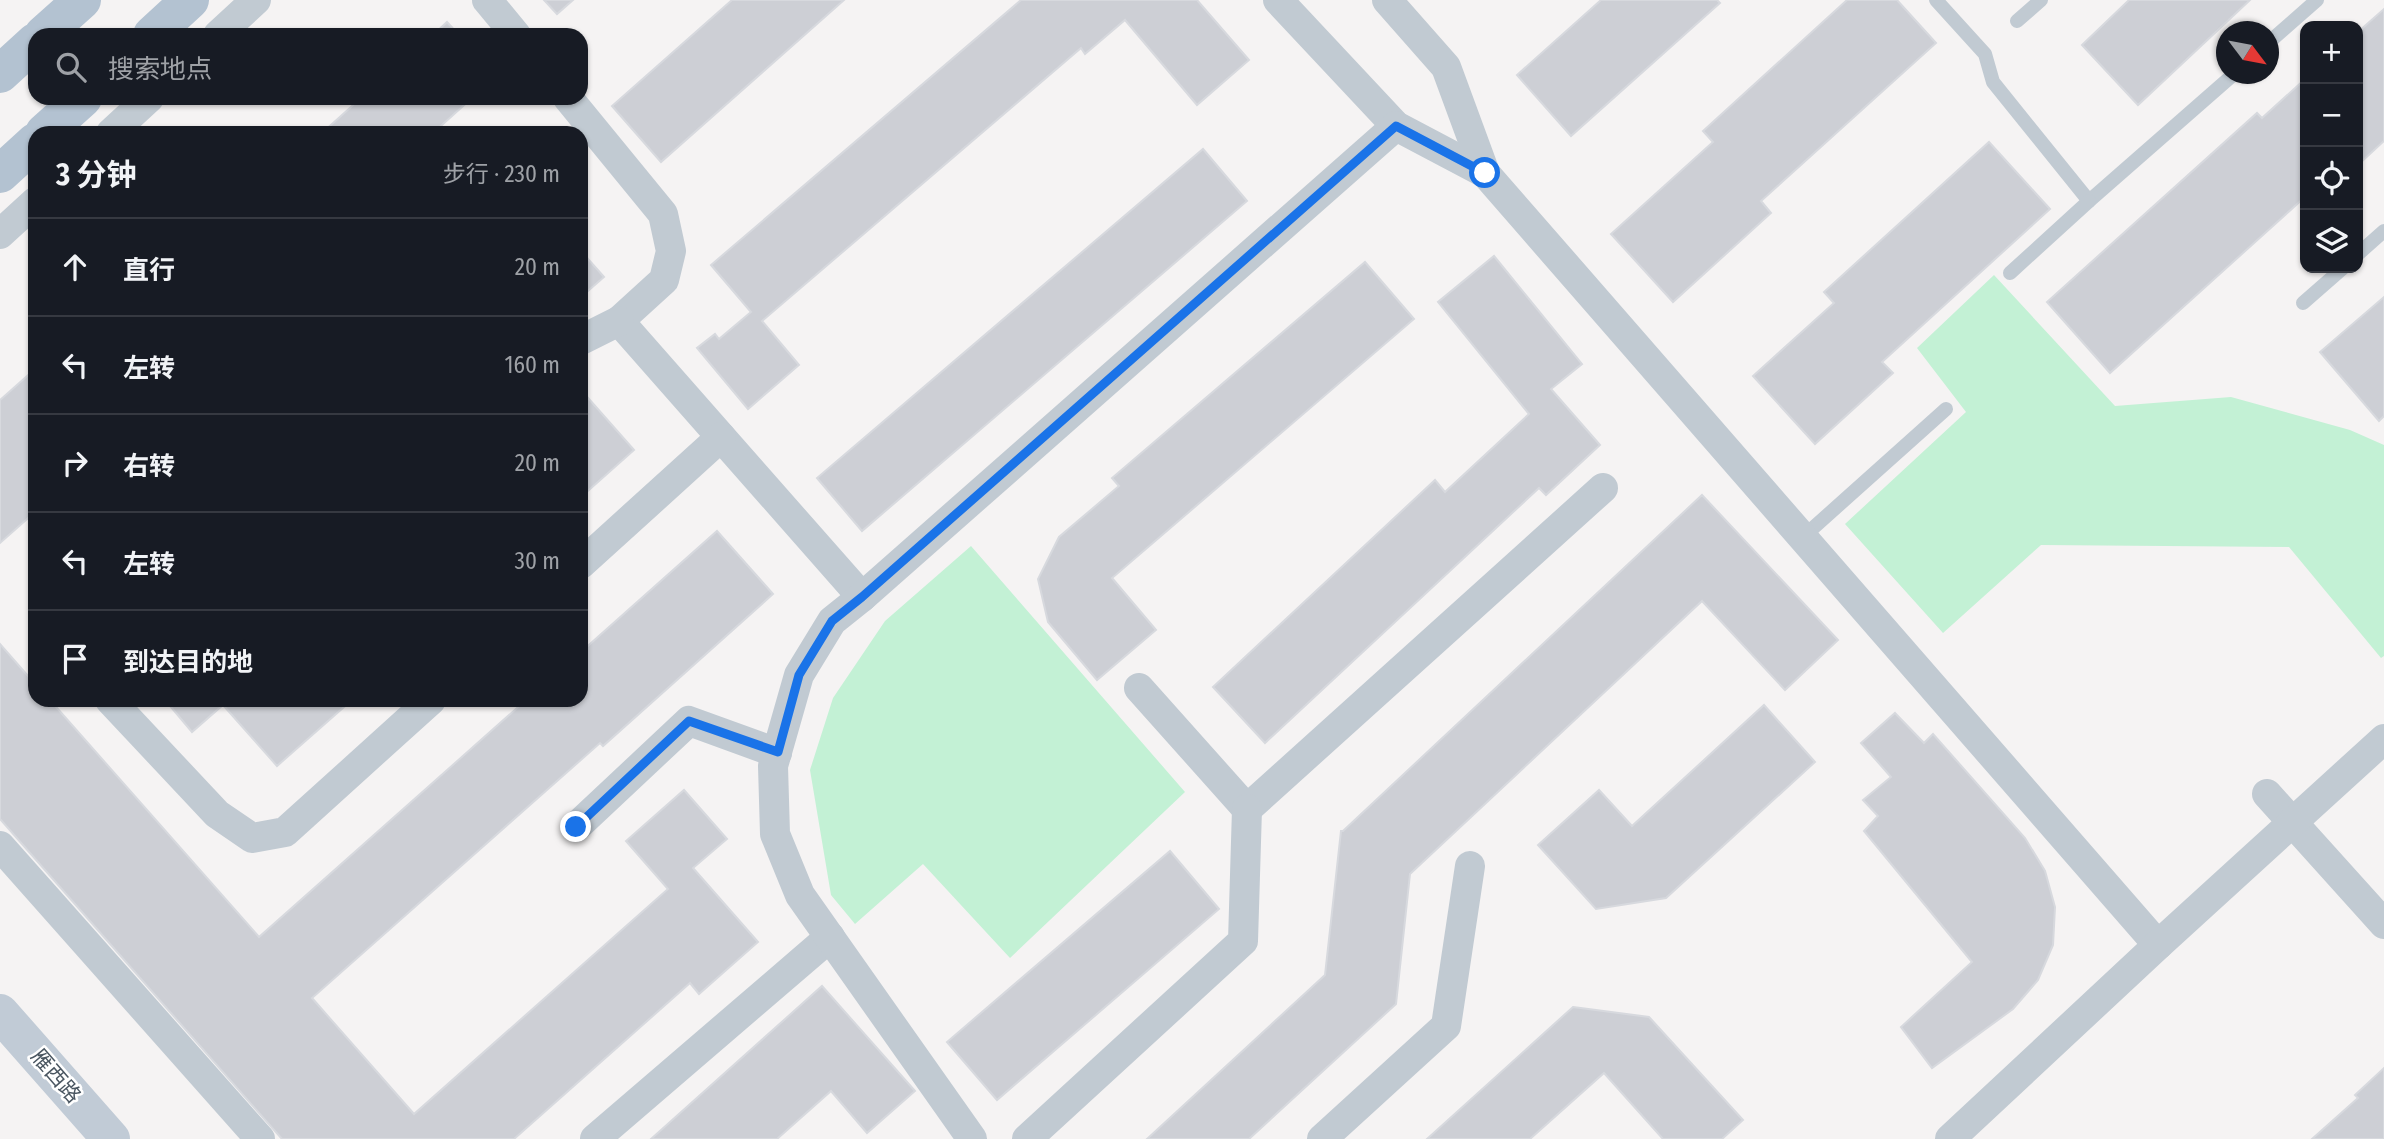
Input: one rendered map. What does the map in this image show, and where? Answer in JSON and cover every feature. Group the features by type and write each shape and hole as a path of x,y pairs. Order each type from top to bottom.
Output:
{"main road":[{"path":"51,28 82,0"},
{"path":"160,28 190,0"},
{"path":"0,74 28,48"},
{"path":"52,126 75,105"},
{"path":"0,174 28,148"}],"street":[{"path":"226,28 257,0"},
{"path":"487,0 510,28"},
{"path":"1278,0 1396,126 1485,173"},
{"path":"1388,0 1446,67 1485,173 2158,944"},
{"path":"119,126 141,105"},
{"path":"574,105 663,214 671,251 664,280 620,321 588,337"},
{"path":"972,1139 800,895 775,834 773,766 799,675 832,621 1396,126"},
{"path":"0,234 28,208"},
{"path":"620,321 862,597"},
{"path":"588,558 721,437"},
{"path":"1247,809 1603,488"},
{"path":"1027,1139 1243,941 1247,809 1139,688"},
{"path":"117,707 217,814 252,838 285,832 423,707"},
{"path":"576,827 689,721 778,752"},
{"path":"1950,1139 2158,944 2384,739"},
{"path":"2267,794 2384,924"},
{"path":"0,846 260,1139"},
{"path":"1322,1139 1446,1026 1470,866"},
{"path":"596,1139 830,937"},
{"name":"雁西路","path":"3,1021 111,1139"}],"lane":[{"path":"1936,0 1985,54 1993,82 2089,201"},
{"path":"2017,20 2041,0"},
{"path":"2279,34 2317,0"},
{"path":"2010,273 2223,84"},
{"path":"2363,250 2384,231"},
{"path":"2303,303 2337,273"},
{"path":"1803,537 1946,409"}],"green space":[{"path":"1994,275 2115,406 2231,397 2350,430 2384,445 2384,656 2381,658 2289,547 2041,545 1943,633 1845,524 1966,412 1917,348"},
{"path":"971,546 1185,792 1010,958 923,864 855,924 831,895 810,770 833,698 885,621"}],"building":[{"path":"544,0 573,0 557,14"},
{"path":"732,0 844,0 661,162 612,106"},
{"path":"1021,0 1197,0 1249,60 1197,105 1125,20 1085,54 1081,48 762,321 799,365 748,409 697,348 715,334 719,339 751,312 711,265"},
{"path":"1601,0 1717,0 1720,3 1571,136 1517,75"},
{"path":"1847,0 1897,0 1936,43 1761,201 1771,213 1673,302 1611,234 1713,142 1703,131"},
{"path":"2129,0 2250,0 2228,21 2216,21 2216,32 2138,105 2082,45"},
{"path":"2384,9 2384,141 2363,160 2363,84 2363,28"},
{"path":"447,22 453,28 441,28"},
{"path":"2300,84 2300,202 2110,373 2047,302 2257,113 2262,118"},
{"path":"353,105 464,105 441,126 330,126"},
{"path":"1989,142 2050,209 1882,362 1893,373 1815,444 1753,376 1834,303 1824,292"},
{"path":"1203,149 1247,201 862,531 817,478"},
{"path":"1494,256 1582,364 1551,389 1600,445 1546,495 1539,488 1265,743 1213,687 1435,480 1445,492 1529,414 1438,302"},
{"path":"588,259 604,277 588,291"},
{"path":"1365,262 1414,319 1112,578 1156,630 1097,680 1048,622 1038,579 1059,537 1119,486 1112,478"},
{"path":"2384,297 2384,416 2379,421 2320,352"},
{"path":"28,375 28,518 0,543 0,400"},
{"path":"588,398 634,450 588,491"},
{"path":"1702,495 1838,640 1785,690 1702,601 1410,874 1396,1004 1249,1139 1147,1139 1325,975 1341,831"},
{"path":"717,531 773,594 603,746 600,743 312,998 414,1114 668,889 626,841 684,790 727,839 693,868 758,942 699,994 690,983 514,1139 282,1139 0,819 0,644 28,676 28,707 56,707 259,937 518,707 588,707 588,646"},
{"path":"1764,705 1815,762 1666,898 1596,909 1538,845 1599,790 1632,826"},
{"path":"171,707 221,707 192,732"},
{"path":"225,707 344,707 277,766"},
{"path":"1895,713 1924,743 1933,734 2025,838 2045,871 2055,907 2053,945 2038,980 2013,1009 1932,1068 1901,1027 1972,962 1864,831 1878,816 1863,800 1891,777 1861,743"},
{"path":"1170,851 1219,909 997,1100 947,1042"},
{"path":"822,986 915,1091 867,1133 831,1091 777,1139 651,1139"},
{"path":"1573,1007 1649,1017 1743,1120 1722,1139 1663,1139 1604,1073 1530,1139 1427,1139"},
{"path":"2384,1068 2384,1139 2312,1139 2358,1098 2355,1095"}],"route":[{"path":"576,827 689,721 778,752 799,675 832,621 1396,126 1485,173"}]}
